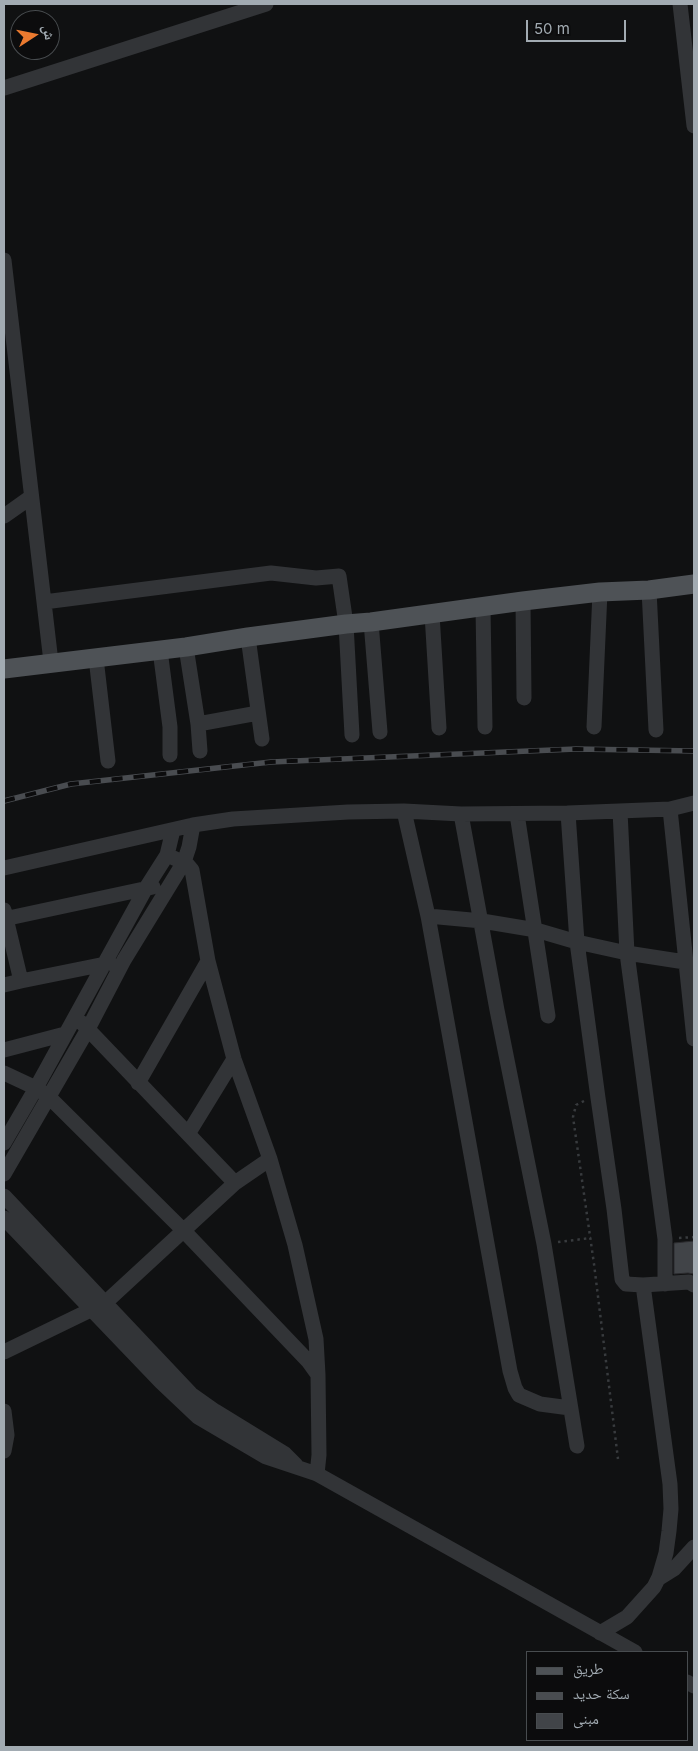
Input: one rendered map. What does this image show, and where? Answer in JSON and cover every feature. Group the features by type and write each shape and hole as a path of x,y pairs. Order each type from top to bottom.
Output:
{"main road":[{"path":"4,669 186,647 346,624 483,608 523,601 600,592 649,590 694,584"}],"street":[{"path":"4,88 266,4"},
{"path":"680,4 692,94 694,126"},
{"path":"4,260 51,662"},
{"path":"4,516 31,497"},
{"path":"44,602 271,573 316,578 339,576 346,624 352,735"},
{"path":"649,590 656,730"},
{"path":"594,728 600,592"},
{"path":"523,601 524,698"},
{"path":"483,608 485,727"},
{"path":"432,614 439,728"},
{"path":"371,622 380,732"},
{"path":"248,637 262,739"},
{"path":"186,647 198,724 200,751"},
{"path":"160,650 170,727 170,755"},
{"path":"96,658 108,761"},
{"path":"198,724 258,713"},
{"path":"4,868 193,825 214,822 338,812 568,813 670,809 694,803"},
{"path":"670,809 694,1039"},
{"path":"404,811 428,916 512,1378 519,1394 526,1399 540,1404 570,1408"},
{"path":"620,811 627,952 665,1239 665,1284"},
{"path":"568,813 577,942 622,1279 626,1284 643,1285 689,1282 694,1285"},
{"path":"461,814 482,920 497,1010 544,1244 576,1446"},
{"path":"517,814 548,1016"},
{"path":"4,1143 88,1029 124,960 184,862 193,825"},
{"path":"4,1174 42,1092 65,1034 146,888 167,855 173,830"},
{"path":"167,855 184,862 192,870 208,961 234,1059 270,1159 296,1245 316,1339 319,1455 317,1474"},
{"path":"21,981 4,916 169,884"},
{"path":"428,916 482,920 536,930 577,942 685,962"},
{"path":"4,985 124,960"},
{"path":"138,1083 208,961"},
{"path":"76,1017 235,1183"},
{"path":"4,1050 65,1034"},
{"path":"188,1134 234,1059"},
{"path":"4,1073 42,1092 183,1230 295,1347 318,1375"},
{"path":"4,1352 98,1306 235,1183 270,1159"},
{"path":"4,1196 178,1399 198,1417 266,1456 317,1474 633,1651"},
{"path":"4,1218 98,1306"},
{"path":"600,1633 626,1617 654,1588 666,1553 669,1531 671,1509 670,1484 643,1285"},
{"path":"4,1411 7,1435 4,1451"},
{"path":"658,1579 674,1569 694,1547"}],"path":[{"path":"598,1098 579,1102 576,1105 573,1117 591,1238 618,1459"},
{"path":"544,1244 591,1238"}],"building":[{"path":"694,1241 694,1274 674,1274 674,1243"}],"railway":[{"path":"4,801 71,784 271,762 576,749 694,751"}]}
